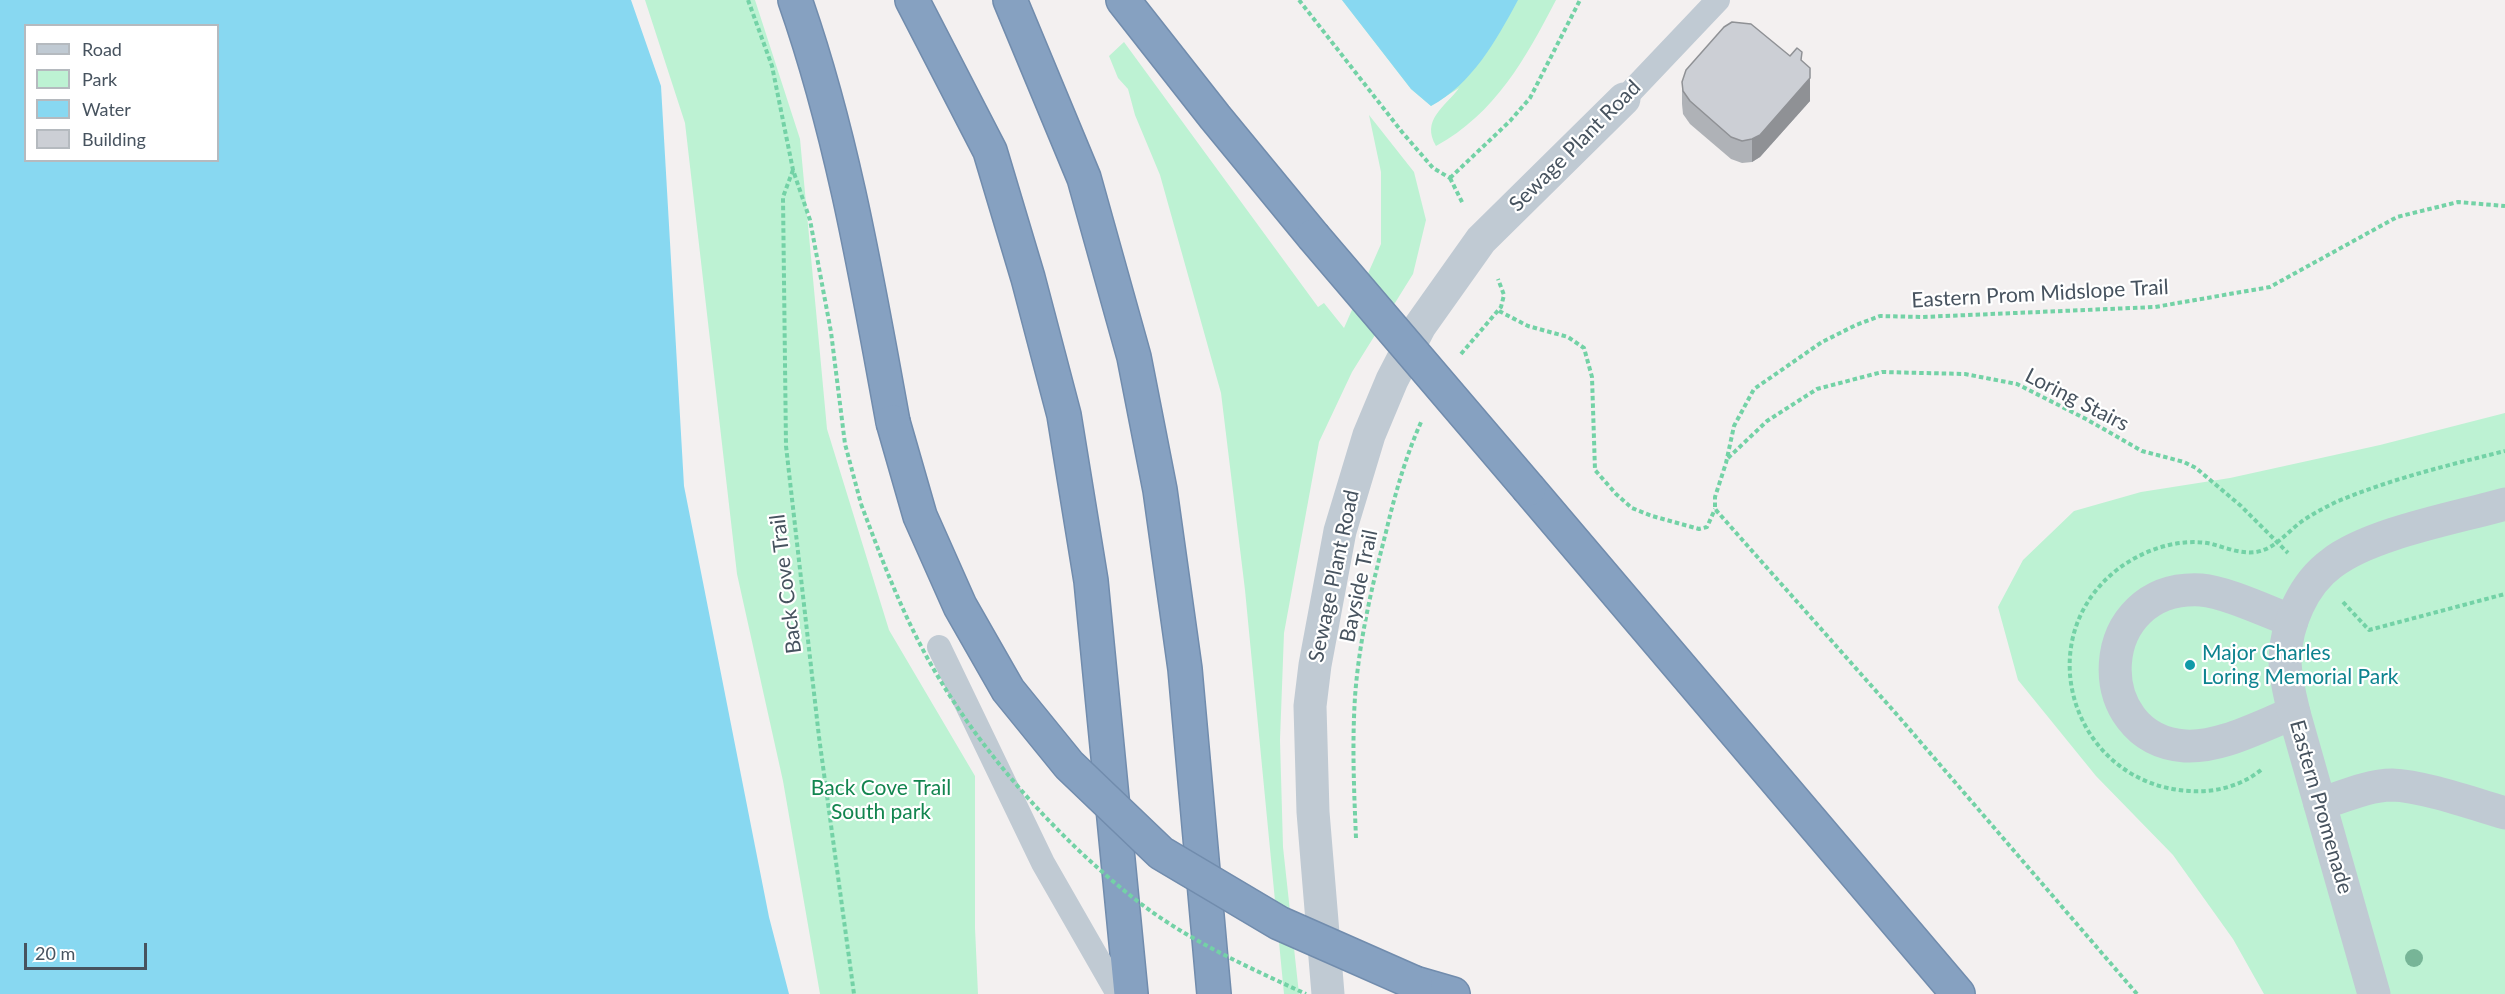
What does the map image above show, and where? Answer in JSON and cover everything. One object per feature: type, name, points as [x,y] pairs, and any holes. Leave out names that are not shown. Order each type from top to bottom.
[{"type":"highway","points":[[795,0],[809,40],[835,134],[858,230],[893,422],[920,516],[960,606],[1008,690],[1069,765],[1161,853],[1279,923],[1426,989],[1453,994]]},
{"type":"highway","points":[[912,0],[990,151],[1028,278],[1064,415],[1091,581],[1131,994]]},
{"type":"highway","points":[[1010,0],[1084,178],[1134,357],[1160,490],[1185,669],[1214,994]]},
{"type":"highway","points":[[1123,0],[1313,236],[1959,994]]},
{"type":"street","name":"Sewage Plant Road","points":[[1328,994],[1313,812],[1310,706],[1315,665],[1340,531],[1370,435],[1392,380],[1420,326],[1480,240],[1624,99]]},
{"type":"street","name":"Eastern Promenade","points":[[2374,994],[2286,678],[2285,658],[2292,621],[2308,587],[2326,567],[2340,557],[2392,536],[2505,504]]},
{"type":"street","points":[[2292,621],[2209,591],[2187,590],[2172,593],[2157,598],[2133,617],[2118,644],[2114,671],[2117,689],[2131,717],[2154,736],[2168,743],[2190,746],[2212,743],[2294,713]]},
{"type":"street","points":[[2320,804],[2392,785],[2410,787],[2505,813]]},
{"type":"lane","name":"Sewage Plant Road","points":[[1624,99],[1718,0]]},
{"type":"lane","points":[[939,647],[1043,863],[1118,994]]},
{"type":"path","points":[[748,0],[772,66],[793,170],[810,220],[831,332],[845,444],[861,504]]},
{"type":"path","points":[[1299,0],[1426,161],[1450,178],[1510,121],[1530,98],[1580,0]]},
{"type":"path","name":"Back Cove Trail","points":[[793,170],[783,197],[786,446],[819,737],[854,994]]},
{"type":"path","name":"Eastern Prom Midslope Trail","points":[[1715,509],[1715,497],[1734,426],[1754,389],[1822,342],[1880,316],[1922,317],[2155,307],[2270,287],[2397,217],[2458,202],[2505,206]]},
{"type":"path","points":[[1459,357],[1499,311],[1503,302],[1502,287]]},
{"type":"path","points":[[1499,311],[1528,326],[1568,337],[1584,348],[1592,377],[1595,470],[1616,494],[1632,508],[1699,529],[1707,527],[1715,509],[1899,717],[2137,994]]},
{"type":"path","name":"Loring Stairs","points":[[1727,459],[1767,421],[1817,389],[1882,372],[1965,374],[2017,384],[2086,418],[2142,451],[2184,462],[2206,475],[2289,554]]},
{"type":"path","name":"Bayside Trail","points":[[1356,839],[1353,764],[1359,660],[1373,583],[1392,506],[1426,411]]},
{"type":"path","points":[[2342,602],[2369,630],[2505,594]]},
{"type":"green space","name":"Back Cove Trail South park","points":[[645,0],[755,0],[800,139],[827,429],[889,630],[975,776],[975,928],[978,994],[820,994],[783,781],[737,574],[685,123]]},
{"type":"green space","points":[[1342,0],[1556,0],[1533,43],[1507,83],[1475,118],[1436,146],[1431,129],[1433,121],[1459,88],[1431,106],[1411,89]]},
{"type":"green space","points":[[1124,42],[1318,307],[1324,303],[1344,328],[1381,244],[1381,172],[1369,115],[1414,172],[1426,220],[1413,274],[1352,372],[1319,442],[1284,633],[1280,740],[1283,847],[1299,994],[1284,994],[1245,590],[1221,393],[1160,175],[1135,115],[1128,89],[1118,78],[1109,56]]},
{"type":"green space","points":[[2505,413],[2505,994],[2264,994],[2233,939],[2173,855],[2096,776],[2018,680],[1998,607],[2023,560],[2074,511],[2141,492],[2230,478],[2380,445]]},
{"type":"water","points":[[0,0],[631,0],[661,86],[684,486],[769,917],[789,994],[0,994]]},
{"type":"water","points":[[1342,0],[1518,0],[1492,46],[1471,74],[1446,97],[1431,106],[1411,89]]},
{"type":"building","points":[[1732,22],[1751,24],[1790,56],[1797,48],[1802,52],[1801,60],[1810,68],[1810,78],[1760,135],[1742,141],[1731,137],[1690,101],[1683,91],[1682,82],[1686,70],[1724,27]]},
{"type":"place","name":"Major Charles Loring Memorial Park","points":[[2190,665]]}]
